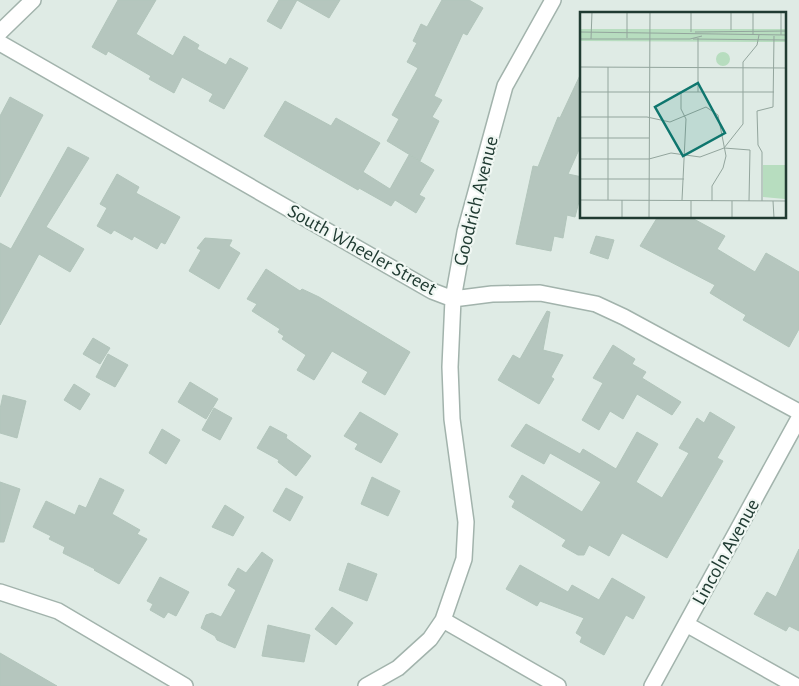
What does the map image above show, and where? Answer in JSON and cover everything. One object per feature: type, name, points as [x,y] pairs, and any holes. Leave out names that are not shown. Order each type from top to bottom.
[{"type":"street","points":[[0,32],[33,0]]},
{"type":"street","name":"Goodrich Avenue","points":[[366,686],[398,668],[420,650],[442,620],[464,559],[466,522],[452,419],[450,367],[453,299],[465,232],[505,86],[553,0]]},
{"type":"street","name":"South Wheeler Street","points":[[0,44],[432,291],[453,299],[492,294],[540,293],[596,304],[624,317],[799,412]]},
{"type":"street","name":"Lincoln Avenue","points":[[652,686],[799,418]]},
{"type":"street","points":[[0,592],[58,611],[185,686]]},
{"type":"street","points":[[442,620],[558,686]]},
{"type":"street","points":[[686,624],[796,686]]},
{"type":"building","points":[[118,0],[156,0],[136,34],[173,56],[184,36],[199,45],[197,49],[226,65],[230,58],[248,68],[224,109],[209,101],[213,94],[182,77],[174,93],[149,79],[151,76],[108,51],[106,55],[92,47]]},
{"type":"building","points":[[279,0],[297,0],[281,29],[267,21]]},
{"type":"building","points":[[297,0],[340,0],[329,18]]},
{"type":"building","points":[[442,0],[469,0],[483,8],[467,35],[463,33],[434,96],[442,100],[432,117],[439,121],[420,161],[387,141],[399,119],[392,115],[418,68],[407,62],[417,43],[413,41],[421,24],[427,27]]},
{"type":"building","points":[[580,75],[580,147],[568,174],[580,177],[580,198],[575,217],[567,215],[563,238],[554,236],[551,251],[516,244],[533,166],[538,167],[558,117],[560,118]]},
{"type":"building","points":[[10,97],[43,115],[0,197],[0,116]]},
{"type":"building","points":[[285,101],[331,126],[336,118],[380,143],[363,172],[390,189],[409,155],[434,170],[419,195],[425,198],[416,213],[395,200],[391,206],[359,188],[358,190],[264,136]]},
{"type":"building","points":[[68,147],[89,158],[46,227],[84,249],[70,272],[39,254],[0,325],[0,243],[11,249]]},
{"type":"building","points":[[117,174],[139,187],[136,193],[180,217],[165,244],[161,242],[157,249],[134,236],[132,240],[114,230],[111,234],[97,226],[107,208],[100,204]]},
{"type":"building","points":[[656,219],[694,219],[725,236],[717,249],[755,272],[766,253],[799,272],[799,329],[789,347],[743,320],[746,315],[710,293],[715,285],[640,246]]},
{"type":"building","points":[[596,236],[614,240],[608,259],[590,253]]},
{"type":"building","points":[[205,238],[232,240],[229,246],[240,253],[219,289],[189,271],[201,250],[197,248]]},
{"type":"building","points":[[266,269],[300,291],[302,289],[319,297],[410,352],[385,395],[362,382],[368,372],[332,351],[314,380],[297,370],[306,355],[282,339],[284,336],[278,332],[280,329],[252,311],[257,304],[247,299]]},
{"type":"building","points":[[547,311],[550,312],[543,350],[563,355],[551,377],[554,379],[539,404],[498,380],[513,355],[520,359]]},
{"type":"building","points":[[93,338],[110,348],[100,364],[83,354]]},
{"type":"building","points":[[613,345],[635,359],[632,364],[646,372],[642,378],[681,402],[672,415],[637,394],[623,419],[610,411],[599,430],[582,420],[603,383],[593,378]]},
{"type":"building","points":[[108,354],[128,365],[115,387],[96,377]]},
{"type":"building","points":[[190,382],[218,399],[206,419],[178,402]]},
{"type":"building","points":[[74,384],[90,394],[80,410],[64,400]]},
{"type":"building","points":[[3,395],[26,401],[17,438],[0,433],[0,409]]},
{"type":"building","points":[[214,408],[232,418],[220,440],[202,430]]},
{"type":"building","points":[[360,412],[398,434],[381,463],[355,449],[358,444],[344,436]]},
{"type":"building","points":[[710,412],[735,427],[717,458],[723,461],[667,558],[622,533],[609,556],[589,545],[584,555],[578,555],[562,546],[566,540],[512,507],[515,501],[509,497],[522,475],[582,512],[601,482],[550,453],[544,464],[511,446],[526,424],[580,454],[583,449],[616,469],[637,432],[658,444],[636,482],[662,498],[689,453],[679,448],[697,418],[704,423]]},
{"type":"building","points":[[270,426],[287,435],[286,438],[311,456],[296,476],[278,462],[279,460],[257,448]]},
{"type":"building","points":[[162,429],[180,440],[166,464],[149,453]]},
{"type":"building","points":[[372,477],[400,491],[388,516],[361,504]]},
{"type":"building","points":[[100,478],[124,490],[112,514],[140,530],[137,534],[147,539],[119,584],[63,553],[65,547],[49,539],[51,536],[33,527],[46,501],[75,515],[79,505],[86,508]]},
{"type":"building","points":[[0,482],[20,489],[4,542],[0,542]]},
{"type":"building","points":[[286,488],[303,497],[290,521],[273,511]]},
{"type":"building","points":[[225,505],[244,517],[233,536],[212,527]]},
{"type":"building","points":[[799,549],[799,631],[789,626],[786,631],[754,614],[767,592],[776,597]]},
{"type":"building","points":[[262,552],[273,560],[235,648],[217,640],[215,636],[201,628],[206,615],[212,613],[221,617],[236,590],[228,585],[238,568],[246,573]]},
{"type":"building","points":[[348,563],[377,574],[367,601],[339,590]]},
{"type":"building","points":[[520,565],[568,592],[572,585],[599,600],[612,578],[645,597],[633,619],[626,615],[604,655],[580,642],[582,637],[576,633],[584,618],[540,601],[537,606],[506,589]]},
{"type":"building","points":[[160,577],[189,592],[176,616],[168,612],[164,618],[150,610],[153,604],[147,601]]},
{"type":"building","points":[[332,607],[353,623],[336,645],[315,629]]},
{"type":"building","points":[[268,625],[310,635],[304,662],[262,656]]},
{"type":"building","points":[[0,653],[57,686],[0,686]]}]
